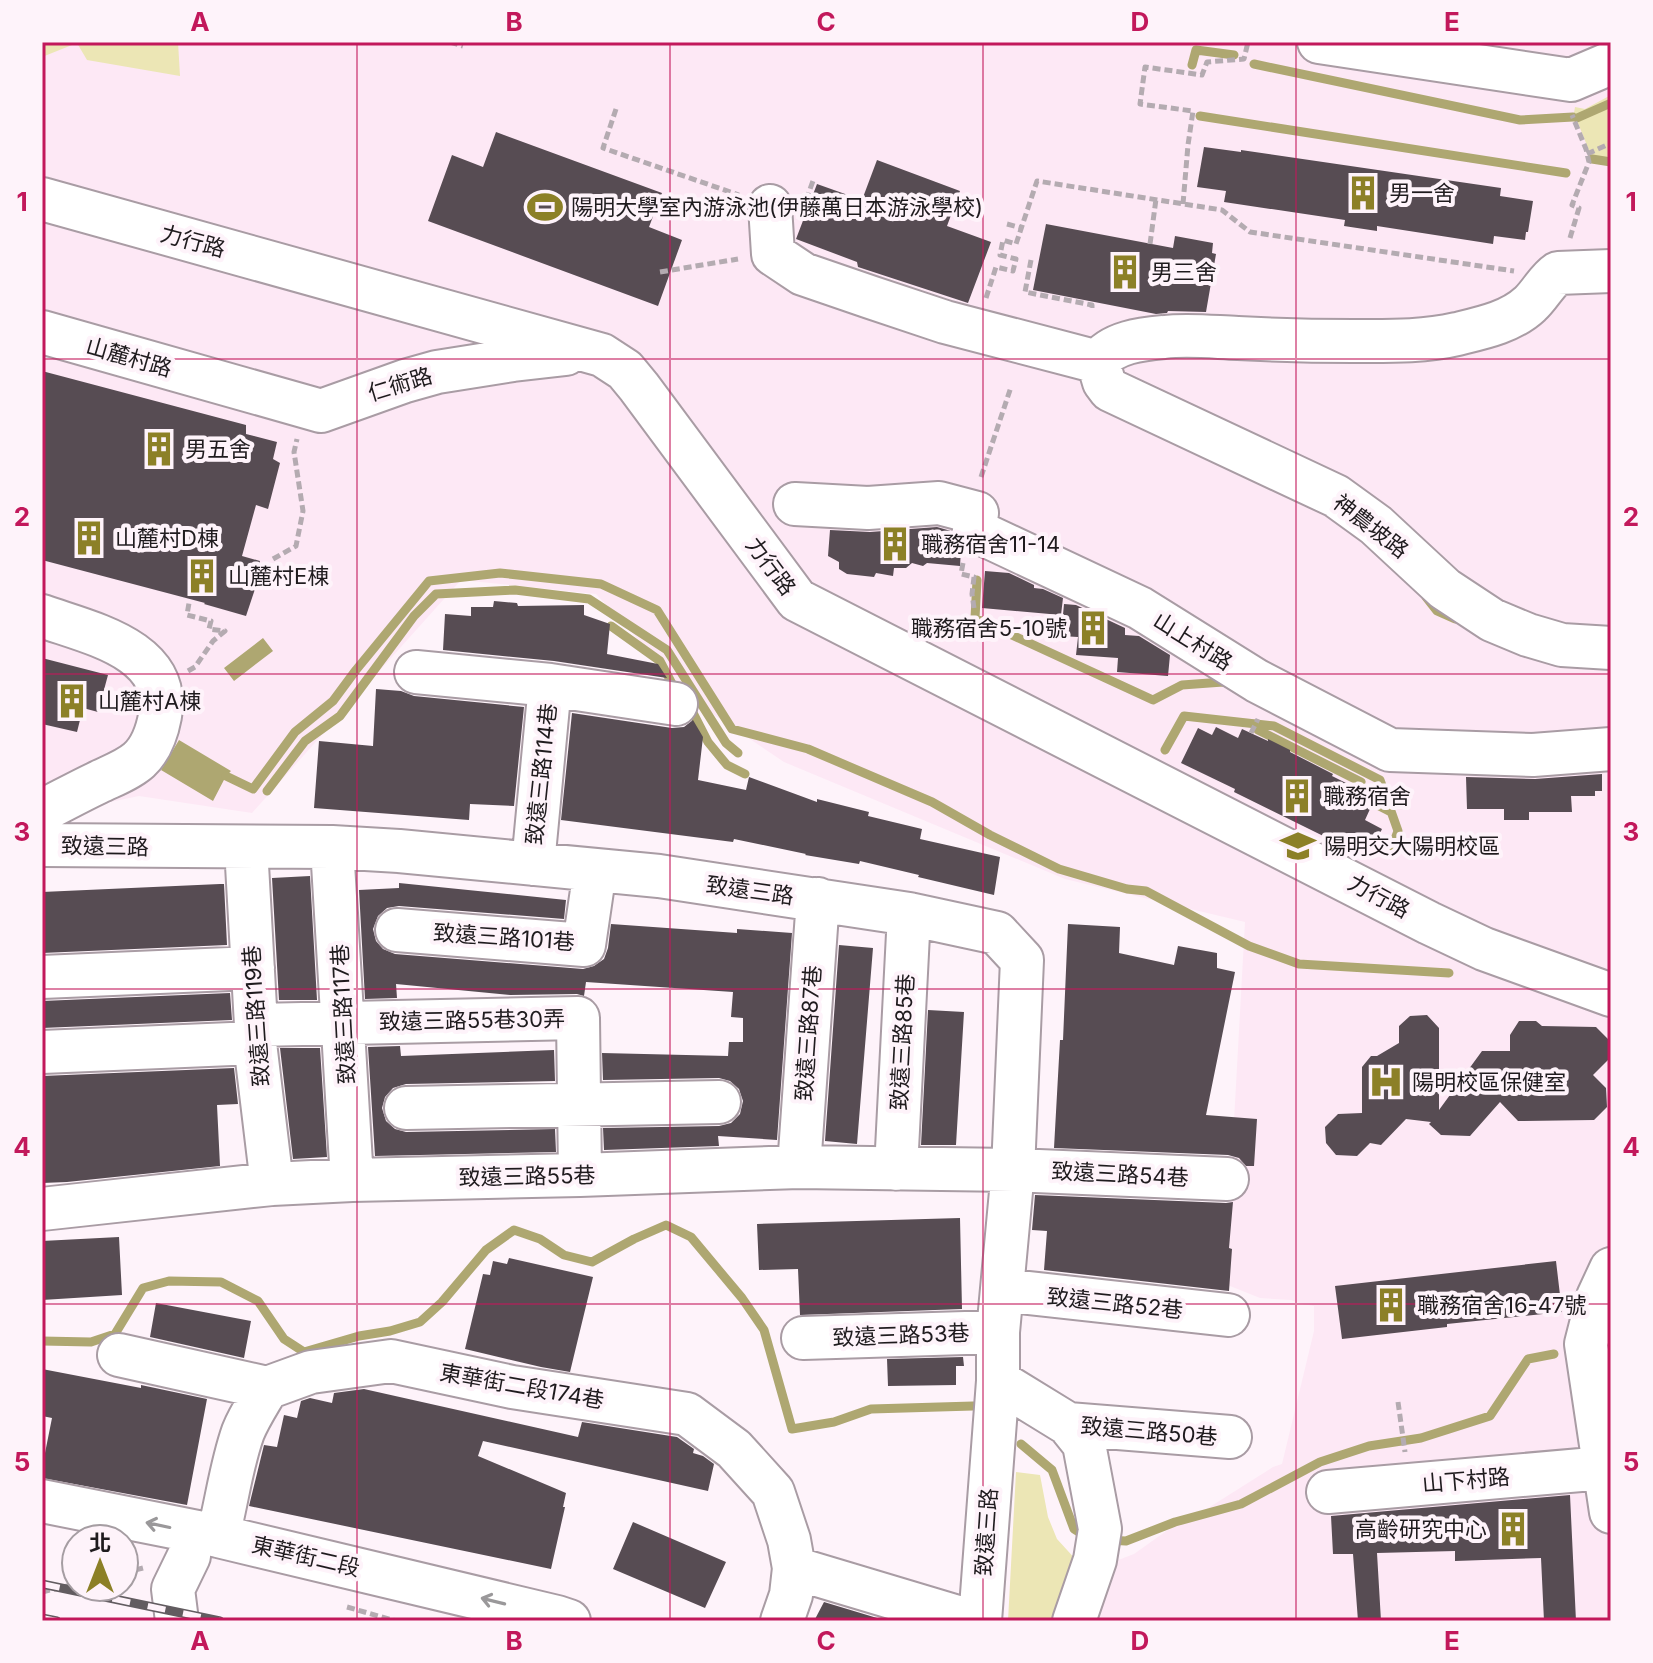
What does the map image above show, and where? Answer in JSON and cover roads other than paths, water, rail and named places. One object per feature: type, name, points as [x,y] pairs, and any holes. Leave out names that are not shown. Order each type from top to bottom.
[{"type":"street","points":[[1319,42],[1571,80],[1611,63]]},
{"type":"street","name":"力行路","points":[[42,199],[602,355],[625,370],[639,387],[797,600],[1429,923],[1484,949],[1611,995]]},
{"type":"street","points":[[786,207],[773,254],[803,274],[945,322],[1098,362],[1109,351],[1127,343],[1176,336],[1293,341],[1430,339],[1505,320],[1528,306],[1552,280],[1611,271]]},
{"type":"street","name":"山麓村路","points":[[42,332],[216,382]]},
{"type":"street","name":"仁術路","points":[[216,382],[321,411],[437,372],[589,351]]},
{"type":"street","name":"神農坡路","points":[[1098,362],[1110,390],[1343,501],[1394,541],[1445,589],[1492,620],[1562,645],[1611,648]]},
{"type":"street","name":"山上村路","points":[[795,504],[868,508],[939,503],[977,513],[974,530],[1140,608],[1257,681],[1390,750],[1533,755],[1611,749]]},
{"type":"street","points":[[42,616],[109,640],[130,651],[148,667],[158,684],[161,703],[159,721],[148,750],[142,757],[128,768],[42,811]]},
{"type":"street","name":"致遠三路114巷","points":[[416,672],[550,685],[676,704]]},
{"type":"street","name":"致遠三路114巷","points":[[533,864],[550,685]]},
{"type":"street","name":"致遠三路","points":[[42,845],[332,847],[399,851],[659,876],[909,914],[997,933],[1022,960],[1013,1170],[998,1332],[998,1381],[980,1621]]},
{"type":"street","name":"致遠三路119巷","points":[[246,847],[256,1034],[272,1184]]},
{"type":"street","name":"致遠三路117巷","points":[[332,847],[352,1180]]},
{"type":"street","name":"致遠三路101巷","points":[[397,930],[584,945],[595,870]]},
{"type":"street","name":"致遠三路87巷","points":[[799,1167],[818,899]]},
{"type":"street","name":"致遠三路85巷","points":[[896,1169],[909,914]]},
{"type":"street","points":[[42,977],[253,968]]},
{"type":"street","name":"致遠三路55巷30弄","points":[[42,1052],[256,1034],[344,1022],[578,1018],[580,1175]]},
{"type":"street","points":[[406,1108],[719,1102]]},
{"type":"street","name":"致遠三路55巷","points":[[42,1209],[272,1184],[352,1180],[799,1167],[1013,1170]]},
{"type":"street","name":"致遠三路54巷","points":[[1013,1170],[1227,1179]]},
{"type":"street","points":[[1611,1269],[1598,1297],[1604,1468],[1611,1512]]},
{"type":"street","name":"致遠三路52巷","points":[[1002,1290],[1228,1315]]},
{"type":"street","name":"致遠三路53巷","points":[[803,1338],[998,1332]]},
{"type":"street","points":[[119,1355],[267,1388],[244,1430],[228,1486],[227,1504],[204,1546],[173,1589],[177,1621]]},
{"type":"street","name":"東華街二段174巷","points":[[267,1388],[311,1372],[391,1361],[512,1387],[687,1414],[734,1449],[773,1492],[789,1540],[794,1568],[791,1595],[782,1621]]},
{"type":"street","points":[[998,1381],[1068,1424],[1084,1444],[1098,1544],[1074,1621]]},
{"type":"street","name":"致遠三路50巷","points":[[1068,1424],[1230,1437]]},
{"type":"street","name":"山下村路","points":[[1328,1492],[1604,1468]]},
{"type":"street","name":"東華街二段","points":[[42,1501],[204,1546],[511,1605],[569,1621]]},
{"type":"street","points":[[794,1568],[971,1621]]},
{"type":"waterway","points":[[1192,65],[1196,50],[1234,55]]},
{"type":"waterway","points":[[1254,64],[1520,120],[1573,117]]},
{"type":"waterway","points":[[1577,118],[1611,103]]},
{"type":"waterway","points":[[1200,116],[1566,173]]},
{"type":"waterway","points":[[1592,159],[1611,162]]},
{"type":"waterway","points":[[226,776],[253,789],[295,732],[333,701],[429,581],[500,573],[601,584],[657,610],[732,729],[808,749],[932,802],[1059,869],[1127,889],[1146,891],[1249,946],[1299,964],[1449,973]]},
{"type":"waterway","points":[[977,580],[975,618],[1153,700],[1182,685],[1223,682],[1232,685]]},
{"type":"waterway","points":[[267,791],[305,741],[340,716],[414,616],[436,594],[515,590],[589,599],[667,650],[726,743],[738,753]]},
{"type":"waterway","points":[[1426,597],[1437,611],[1455,619]]},
{"type":"waterway","points":[[611,626],[660,661],[676,691]]},
{"type":"waterway","points":[[689,705],[708,742],[727,765],[745,774]]},
{"type":"waterway","points":[[1165,750],[1184,716],[1274,726],[1380,780],[1398,831],[1390,852]]},
{"type":"waterway","points":[[1258,730],[1361,782],[1356,794],[1391,812]]},
{"type":"waterway","points":[[42,1341],[91,1342],[115,1334],[143,1288],[169,1281],[221,1282],[258,1301],[284,1339],[304,1352],[420,1322],[442,1302],[486,1250],[514,1230],[540,1239],[564,1255],[592,1262],[666,1225],[691,1237],[742,1298],[764,1330],[792,1429],[834,1422],[871,1409],[973,1406]]},
{"type":"waterway","points":[[1107,1540],[1126,1541],[1175,1522],[1241,1504],[1320,1462],[1369,1446],[1421,1438],[1490,1416],[1528,1359],[1554,1354]]},
{"type":"waterway","points":[[1021,1444],[1052,1470],[1074,1529],[1088,1538]]},
{"type":"railway","points":[[42,1584],[220,1621]]},
{"type":"railway","points":[[42,1618],[57,1621]]},
{"type":"place","name":"男一舍","points":[[1363,193]]},
{"type":"place","name":"陽明大學室內游泳池(伊藤萬日本游泳學校)","points":[[545,207]]},
{"type":"place","name":"男三舍","points":[[1125,272]]},
{"type":"place","name":"男五舍","points":[[159,449]]},
{"type":"place","name":"山麓村D棟","points":[[89,538]]},
{"type":"place","name":"職務宿舍11-14","points":[[895,544]]},
{"type":"place","name":"山麓村E棟","points":[[202,576]]},
{"type":"place","name":"職務宿舍5-10號","points":[[1093,628]]},
{"type":"place","name":"山麓村A棟","points":[[72,701]]},
{"type":"place","name":"職務宿舍","points":[[1297,796]]},
{"type":"place","name":"陽明交大陽明校區","points":[[1298,846]]},
{"type":"place","name":"陽明校區保健室","points":[[1386,1082]]},
{"type":"place","name":"職務宿舍16-47號","points":[[1391,1305]]},
{"type":"place","name":"高齡研究中心","points":[[1513,1529]]}]
